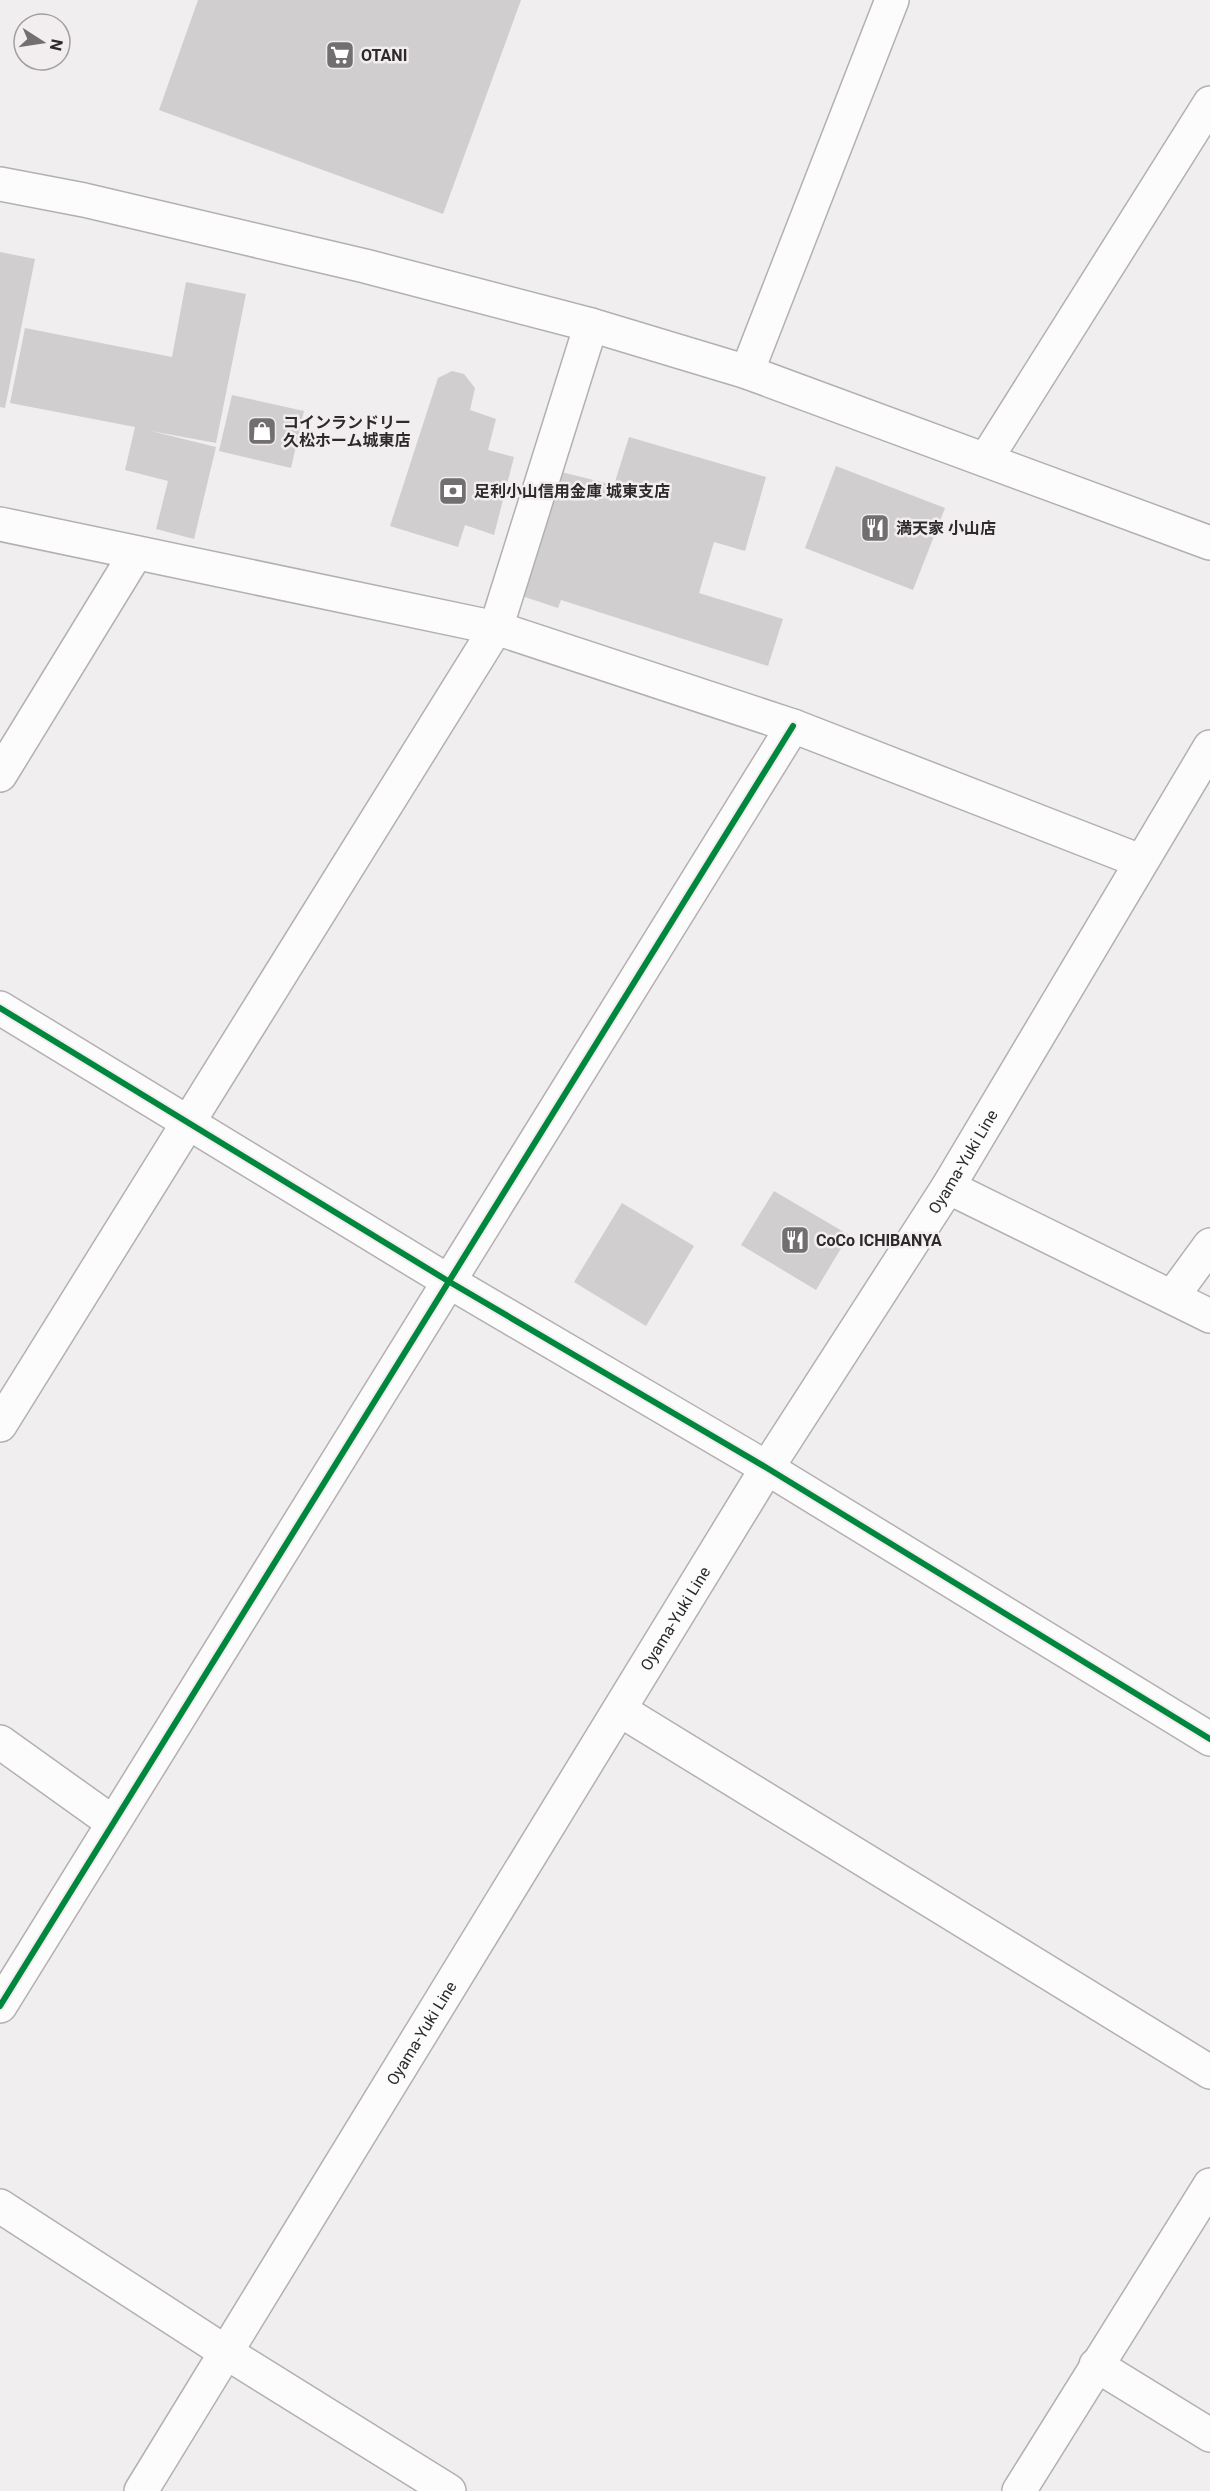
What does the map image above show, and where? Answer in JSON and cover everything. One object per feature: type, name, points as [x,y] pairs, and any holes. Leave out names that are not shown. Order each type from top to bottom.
[{"type":"street","points":[[747,372],[892,0]]},
{"type":"street","points":[[986,459],[1210,103]]},
{"type":"street","points":[[0,184],[84,200],[354,263],[591,325],[747,372],[1210,543]]},
{"type":"street","points":[[0,1425],[186,1122],[496,628],[591,325]]},
{"type":"street","points":[[0,524],[496,628],[792,726],[1140,861]]},
{"type":"street","points":[[0,775],[136,553]]},
{"type":"street","points":[[0,2006],[792,726]]},
{"type":"street","name":"Oyama-Yuki Line","points":[[141,2491],[767,1468],[948,1187],[1140,861],[1210,747]]},
{"type":"street","points":[[0,1008],[448,1281],[767,1468],[1210,1739]]},
{"type":"street","points":[[948,1187],[1210,1316]]},
{"type":"street","points":[[1172,1297],[1210,1245]]},
{"type":"street","points":[[620,1710],[1210,2072]]},
{"type":"street","points":[[0,1742],[112,1822]]},
{"type":"street","points":[[1019,2491],[1210,2185]]},
{"type":"street","points":[[0,2206],[226,2353],[449,2491]]},
{"type":"street","points":[[1096,2366],[1210,2435]]},
{"type":"building","name":"OTANI","points":[[198,0],[521,0],[443,214],[159,110]]},
{"type":"building","points":[[0,252],[35,259],[5,408],[0,407]]},
{"type":"building","points":[[186,282],[246,294],[216,443],[151,431],[216,447],[194,539],[156,529],[168,481],[125,470],[135,427],[10,403],[25,328],[172,357]]},
{"type":"building","name":"足利小山信用金庫 城東支店","points":[[452,371],[464,374],[475,388],[470,410],[496,419],[488,450],[514,457],[494,535],[465,525],[458,547],[390,526],[438,378]]},
{"type":"building","name":"コインランドリー 久松ホーム城東店","points":[[232,395],[304,411],[291,468],[219,451]]},
{"type":"building","points":[[629,437],[766,477],[745,551],[714,542],[699,593],[783,619],[768,666],[561,600],[558,608],[519,595],[561,472],[614,485]]},
{"type":"building","name":"満天家 小山店","points":[[836,466],[945,508],[913,590],[805,548]]},
{"type":"building","name":"CoCo ICHIBANYA","points":[[774,1191],[849,1235],[816,1290],[741,1245]]},
{"type":"building","points":[[622,1203],[694,1246],[646,1326],[574,1282]]},
{"type":"cycle path","points":[[0,2006],[793,726]]},
{"type":"cycle path","points":[[0,1008],[448,1281],[767,1468],[1210,1739]]},
{"type":"place","name":"OTANI","points":[[340,55]]},
{"type":"place","name":"コインランドリー 久松ホーム城東店","points":[[262,431]]},
{"type":"place","name":"足利小山信用金庫 城東支店","points":[[453,491]]},
{"type":"place","name":"満天家 小山店","points":[[875,528]]},
{"type":"place","name":"CoCo ICHIBANYA","points":[[795,1240]]}]
